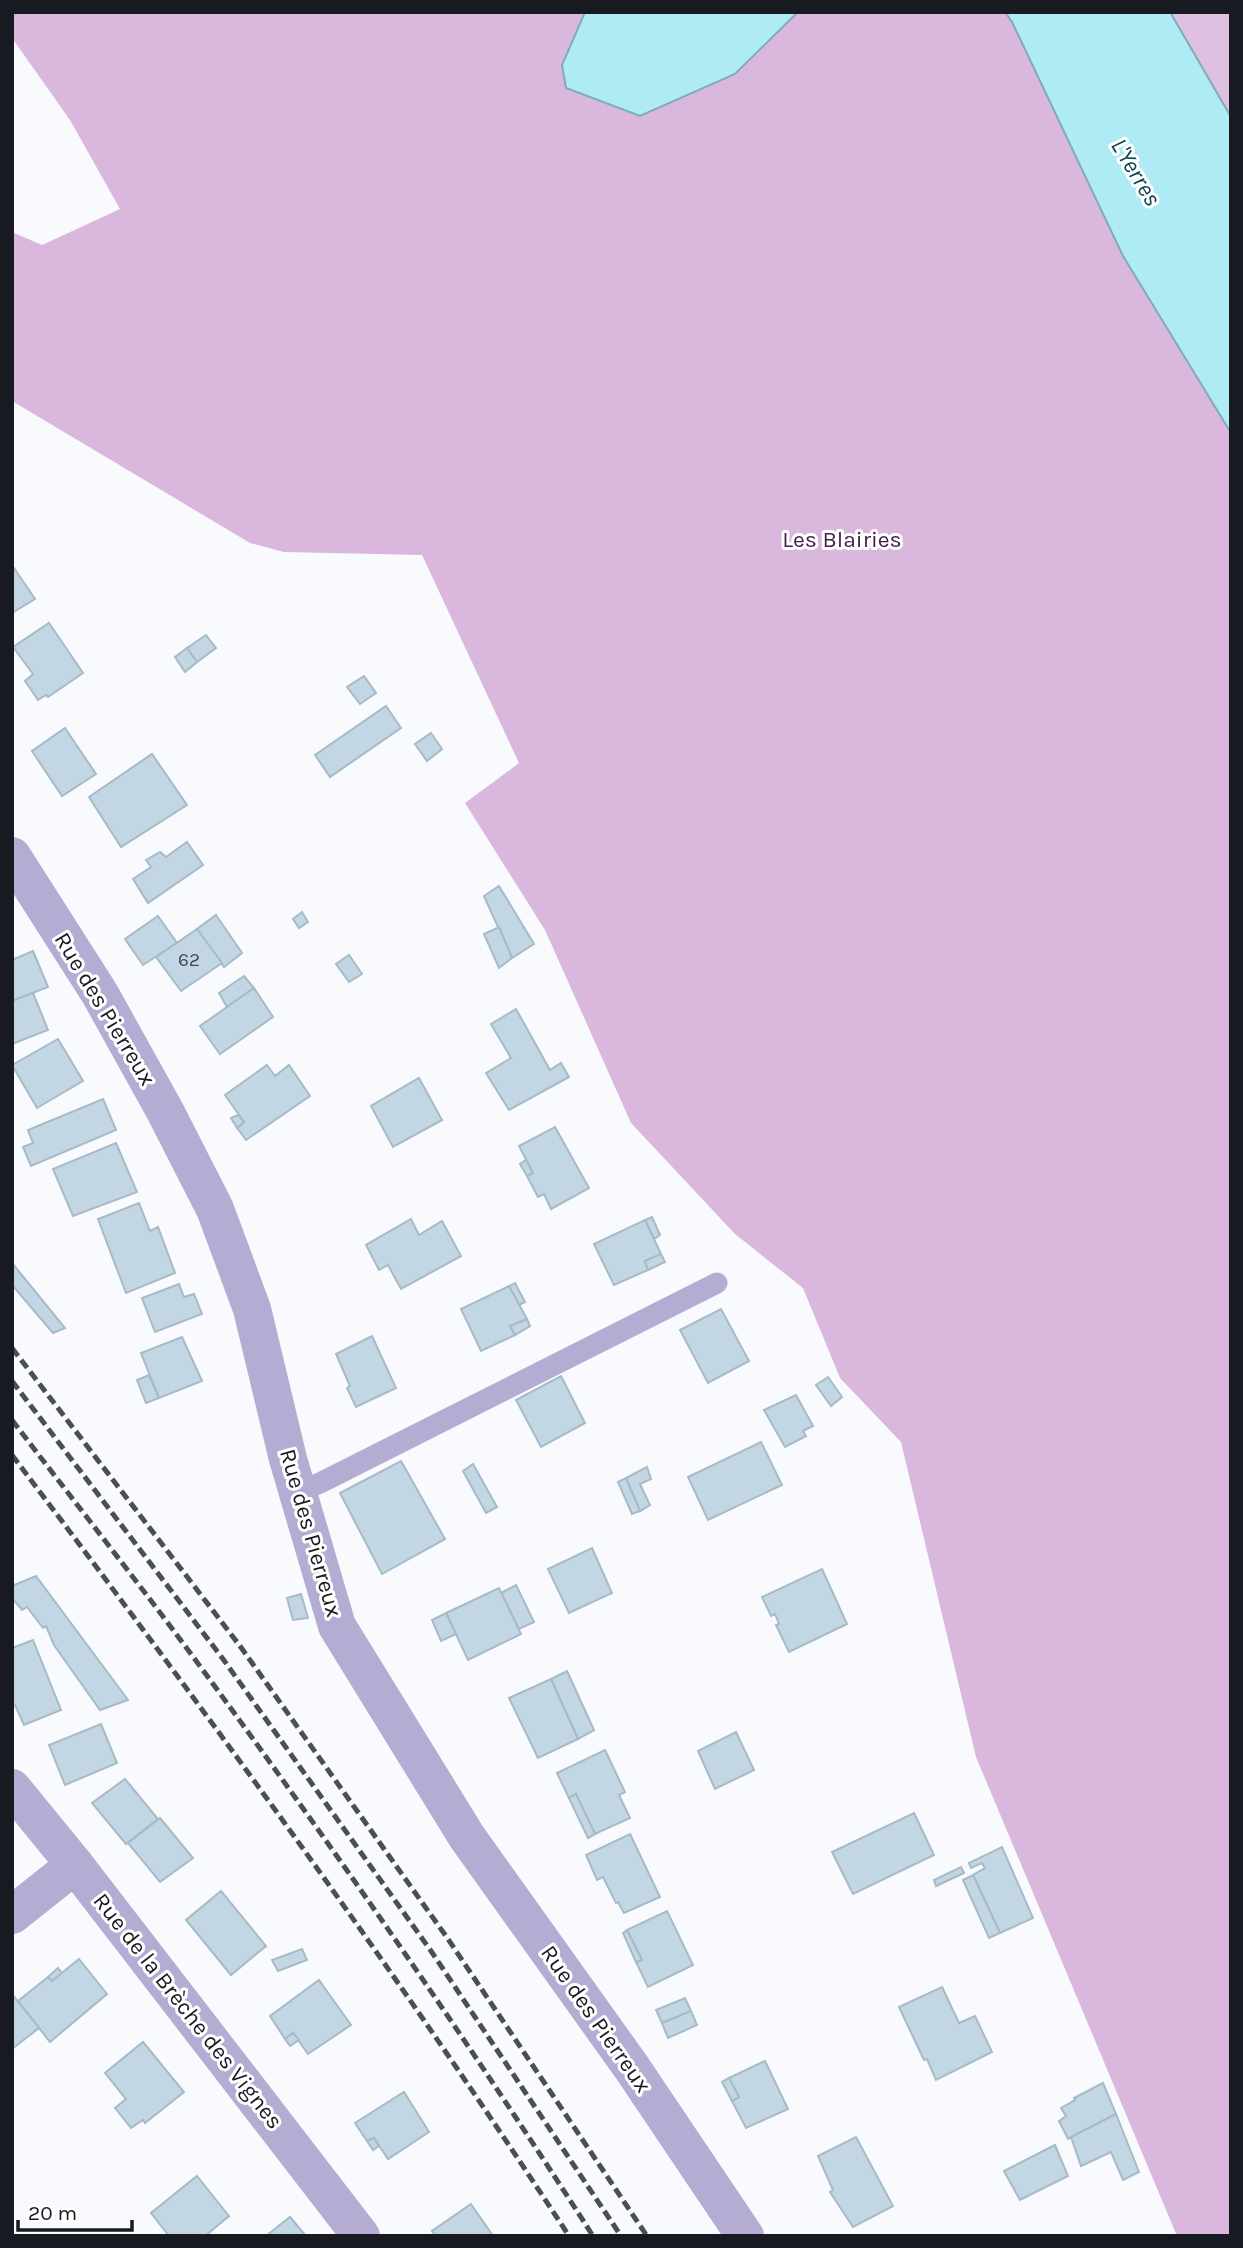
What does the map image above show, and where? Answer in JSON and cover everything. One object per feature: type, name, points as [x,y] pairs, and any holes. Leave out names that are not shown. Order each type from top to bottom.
[{"type":"street","name":"Rue des Pierreux","points":[[12,856],[100,994],[165,1111],[215,1209],[252,1309],[298,1492],[337,1626],[467,1838],[632,2068],[745,2236]]},
{"type":"street","name":"Rue de la Brèche des Vignes","points":[[12,1788],[75,1865],[361,2236]]},
{"type":"street","points":[[12,1915],[75,1865]]},
{"type":"lane","points":[[298,1492],[717,1283]]},
{"type":"shaded area","points":[[1170,12],[1231,12],[1231,117]]},
{"type":"green space","name":"Les Blairies","points":[[12,12],[1005,12],[1012,22],[1123,256],[1231,433],[1231,2236],[1177,2236],[976,1757],[901,1442],[840,1378],[803,1288],[735,1234],[631,1123],[545,930],[465,803],[519,763],[422,555],[284,552],[250,543],[12,401],[12,232],[42,245],[120,209],[70,120],[12,38]]},
{"type":"water","points":[[585,12],[798,12],[735,74],[640,116],[566,88],[562,65]]},
{"type":"water","name":"L'Yerres","points":[[1005,12],[1170,12],[1231,117],[1231,433],[1123,256]]},
{"type":"building","points":[[12,565],[35,599],[12,613]]},
{"type":"building","points":[[49,623],[83,673],[48,697],[46,695],[38,700],[25,681],[33,674],[13,647]]},
{"type":"building","points":[[206,635],[216,648],[197,662],[187,648]]},
{"type":"building","points":[[187,648],[197,662],[185,672],[175,657]]},
{"type":"building","points":[[364,676],[376,693],[360,704],[347,687]]},
{"type":"building","points":[[386,706],[401,728],[330,777],[315,755]]},
{"type":"building","points":[[65,728],[96,774],[62,796],[32,751]]},
{"type":"building","points":[[431,733],[442,749],[427,761],[415,744]]},
{"type":"building","points":[[152,754],[187,805],[121,847],[89,797]]},
{"type":"building","points":[[187,842],[203,865],[148,903],[133,879],[151,867],[146,860],[160,852],[166,857]]},
{"type":"building","points":[[499,886],[534,944],[512,958],[484,896]]},
{"type":"building","points":[[302,912],[308,922],[299,928],[293,919]]},
{"type":"building","points":[[216,915],[242,953],[224,967],[197,929]]},
{"type":"building","points":[[158,916],[177,943],[143,965],[125,939]]},
{"type":"building","points":[[499,927],[512,958],[499,968],[484,934]]},
{"type":"building","points":[[197,929],[222,963],[181,991],[156,957]]},
{"type":"building","points":[[33,951],[48,987],[12,1001],[12,960]]},
{"type":"building","points":[[349,955],[362,974],[349,982],[336,964]]},
{"type":"building","points":[[244,976],[254,988],[227,1007],[219,993]]},
{"type":"building","points":[[254,988],[273,1017],[220,1054],[200,1026]]},
{"type":"building","points":[[33,993],[48,1030],[12,1044],[12,1001]]},
{"type":"building","points":[[516,1009],[550,1070],[561,1063],[569,1077],[509,1110],[486,1073],[511,1058],[491,1024]]},
{"type":"building","points":[[58,1039],[83,1081],[37,1108],[12,1065]]},
{"type":"building","points":[[267,1065],[275,1076],[289,1065],[310,1096],[246,1140],[237,1128],[244,1122],[225,1095]]},
{"type":"building","points":[[419,1078],[442,1120],[393,1147],[371,1106]]},
{"type":"building","points":[[103,1099],[116,1130],[31,1166],[23,1147],[33,1143],[28,1130]]},
{"type":"building","points":[[238,1115],[244,1122],[237,1128],[231,1118]]},
{"type":"building","points":[[555,1127],[589,1188],[551,1209],[544,1194],[538,1197],[527,1176],[533,1173],[519,1146]]},
{"type":"building","points":[[116,1143],[137,1192],[73,1216],[53,1169]]},
{"type":"building","points":[[526,1160],[533,1173],[527,1176],[520,1164]]},
{"type":"building","points":[[139,1203],[150,1231],[158,1227],[175,1273],[126,1293],[98,1219]]},
{"type":"building","points":[[652,1217],[660,1235],[654,1239],[645,1220]]},
{"type":"building","points":[[411,1219],[419,1235],[442,1221],[461,1256],[401,1289],[388,1265],[379,1270],[366,1245]]},
{"type":"building","points":[[645,1220],[661,1254],[645,1261],[648,1270],[614,1285],[594,1244]]},
{"type":"building","points":[[661,1254],[665,1262],[648,1270],[645,1261]]},
{"type":"building","points":[[12,1263],[65,1328],[53,1333],[12,1285]]},
{"type":"building","points":[[515,1283],[525,1302],[519,1305],[509,1286]]},
{"type":"building","points":[[179,1284],[184,1297],[194,1294],[202,1314],[155,1332],[142,1298]]},
{"type":"building","points":[[509,1286],[527,1319],[510,1326],[515,1335],[481,1351],[461,1309]]},
{"type":"building","points":[[721,1309],[749,1361],[708,1383],[680,1330]]},
{"type":"building","points":[[527,1319],[530,1326],[515,1335],[510,1326]]},
{"type":"building","points":[[372,1336],[396,1388],[356,1407],[336,1354]]},
{"type":"building","points":[[182,1337],[202,1381],[159,1398],[141,1353]]},
{"type":"building","points":[[149,1375],[159,1398],[146,1403],[137,1380]]},
{"type":"building","points":[[561,1376],[585,1423],[541,1447],[516,1400]]},
{"type":"building","points":[[828,1377],[842,1397],[831,1406],[816,1385]]},
{"type":"building","points":[[796,1395],[813,1426],[803,1431],[806,1436],[785,1447],[764,1410]]},
{"type":"building","points":[[761,1442],[782,1485],[708,1520],[688,1477]]},
{"type":"building","points":[[401,1461],[445,1539],[382,1574],[340,1493]]},
{"type":"building","points":[[473,1464],[497,1507],[486,1513],[463,1471]]},
{"type":"building","points":[[647,1467],[651,1479],[640,1484],[650,1505],[640,1511],[626,1478]]},
{"type":"building","points":[[626,1478],[640,1511],[632,1514],[618,1482]]},
{"type":"building","points":[[592,1548],[612,1593],[569,1613],[548,1569]]},
{"type":"building","points":[[822,1569],[847,1624],[789,1652],[776,1625],[779,1624],[775,1614],[771,1616],[762,1597]]},
{"type":"building","points":[[36,1576],[128,1700],[100,1710],[54,1645],[46,1626],[43,1628],[27,1607],[22,1610],[12,1598],[12,1586]]},
{"type":"building","points":[[516,1585],[534,1622],[519,1629],[501,1593]]},
{"type":"building","points":[[499,1588],[521,1634],[468,1660],[446,1613]]},
{"type":"building","points":[[301,1594],[308,1618],[293,1620],[287,1598]]},
{"type":"building","points":[[446,1613],[456,1634],[441,1641],[432,1620]]},
{"type":"building","points":[[33,1640],[61,1710],[24,1725],[15,1705],[12,1706],[12,1648]]},
{"type":"building","points":[[567,1671],[594,1730],[578,1739],[551,1679]]},
{"type":"building","points":[[551,1679],[578,1739],[538,1758],[509,1698]]},
{"type":"building","points":[[101,1724],[117,1763],[65,1785],[49,1745]]},
{"type":"building","points":[[736,1732],[754,1770],[715,1789],[698,1751]]},
{"type":"building","points":[[605,1750],[625,1792],[619,1795],[630,1818],[595,1834],[576,1794],[569,1798],[557,1773]]},
{"type":"building","points":[[125,1779],[158,1819],[126,1844],[92,1803]]},
{"type":"building","points":[[576,1794],[595,1834],[588,1838],[569,1798]]},
{"type":"building","points":[[914,1813],[934,1855],[853,1894],[832,1852]]},
{"type":"building","points":[[160,1818],[193,1858],[160,1882],[128,1843]]},
{"type":"building","points":[[630,1834],[660,1897],[624,1913],[603,1877],[597,1880],[586,1855]]},
{"type":"building","points":[[1002,1847],[1033,1918],[1000,1933],[973,1875],[985,1868],[982,1863],[971,1868],[969,1863]]},
{"type":"building","points":[[961,1867],[964,1873],[936,1886],[934,1880]]},
{"type":"building","points":[[973,1875],[1000,1933],[989,1938],[963,1880]]},
{"type":"building","points":[[221,1891],[266,1946],[231,1975],[186,1920]]},
{"type":"building","points":[[667,1911],[693,1965],[648,1987],[636,1962],[642,1960],[627,1930]]},
{"type":"building","points":[[627,1930],[642,1960],[636,1962],[623,1933]]},
{"type":"building","points":[[302,1949],[307,1960],[278,1971],[272,1960]]},
{"type":"building","points":[[79,1959],[107,1994],[50,2042],[18,2001],[48,1977],[52,1981]]},
{"type":"building","points":[[58,1968],[62,1973],[52,1981],[48,1977]]},
{"type":"building","points":[[319,1980],[351,2025],[308,2054],[293,2033],[285,2039],[270,2016]]},
{"type":"building","points":[[942,1987],[959,2023],[975,2016],[992,2052],[936,2080],[899,2007]]},
{"type":"building","points":[[12,1994],[39,2028],[12,2049]]},
{"type":"building","points":[[685,1998],[691,2011],[662,2023],[656,2010]]},
{"type":"building","points":[[691,2011],[697,2025],[668,2038],[662,2023]]},
{"type":"building","points":[[293,2033],[299,2040],[290,2046],[285,2039]]},
{"type":"building","points":[[143,2042],[184,2092],[145,2123],[143,2120],[131,2128],[115,2108],[126,2099],[105,2073]]},
{"type":"building","points":[[765,2061],[788,2109],[746,2128],[732,2101],[739,2097],[729,2078]]},
{"type":"building","points":[[729,2078],[739,2097],[732,2101],[722,2082]]},
{"type":"building","points":[[1103,2083],[1116,2114],[1068,2139],[1059,2121],[1066,2116],[1061,2108]]},
{"type":"building","points":[[404,2092],[429,2132],[388,2159],[374,2138],[367,2141],[355,2123]]},
{"type":"building","points":[[1116,2114],[1139,2172],[1123,2180],[1111,2152],[1081,2166],[1071,2137]]},
{"type":"building","points":[[856,2137],[893,2206],[853,2227],[830,2192],[833,2190],[818,2156]]},
{"type":"building","points":[[374,2138],[379,2146],[373,2150],[367,2141]]},
{"type":"building","points":[[1055,2145],[1068,2176],[1020,2200],[1004,2171]]},
{"type":"building","points":[[197,2176],[229,2216],[205,2236],[169,2236],[151,2213]]},
{"type":"building","points":[[471,2204],[493,2236],[436,2236],[432,2231]]},
{"type":"building","points":[[290,2217],[306,2236],[266,2236]]},
{"type":"railway","points":[[12,1348],[240,1646],[448,1939],[647,2236]]},
{"type":"railway","points":[[12,1381],[223,1659],[431,1951],[621,2236]]},
{"type":"railway","points":[[12,1420],[181,1641],[305,1812],[452,2022],[593,2236]]},
{"type":"railway","points":[[12,1455],[156,1647],[367,1938],[569,2236]]}]
